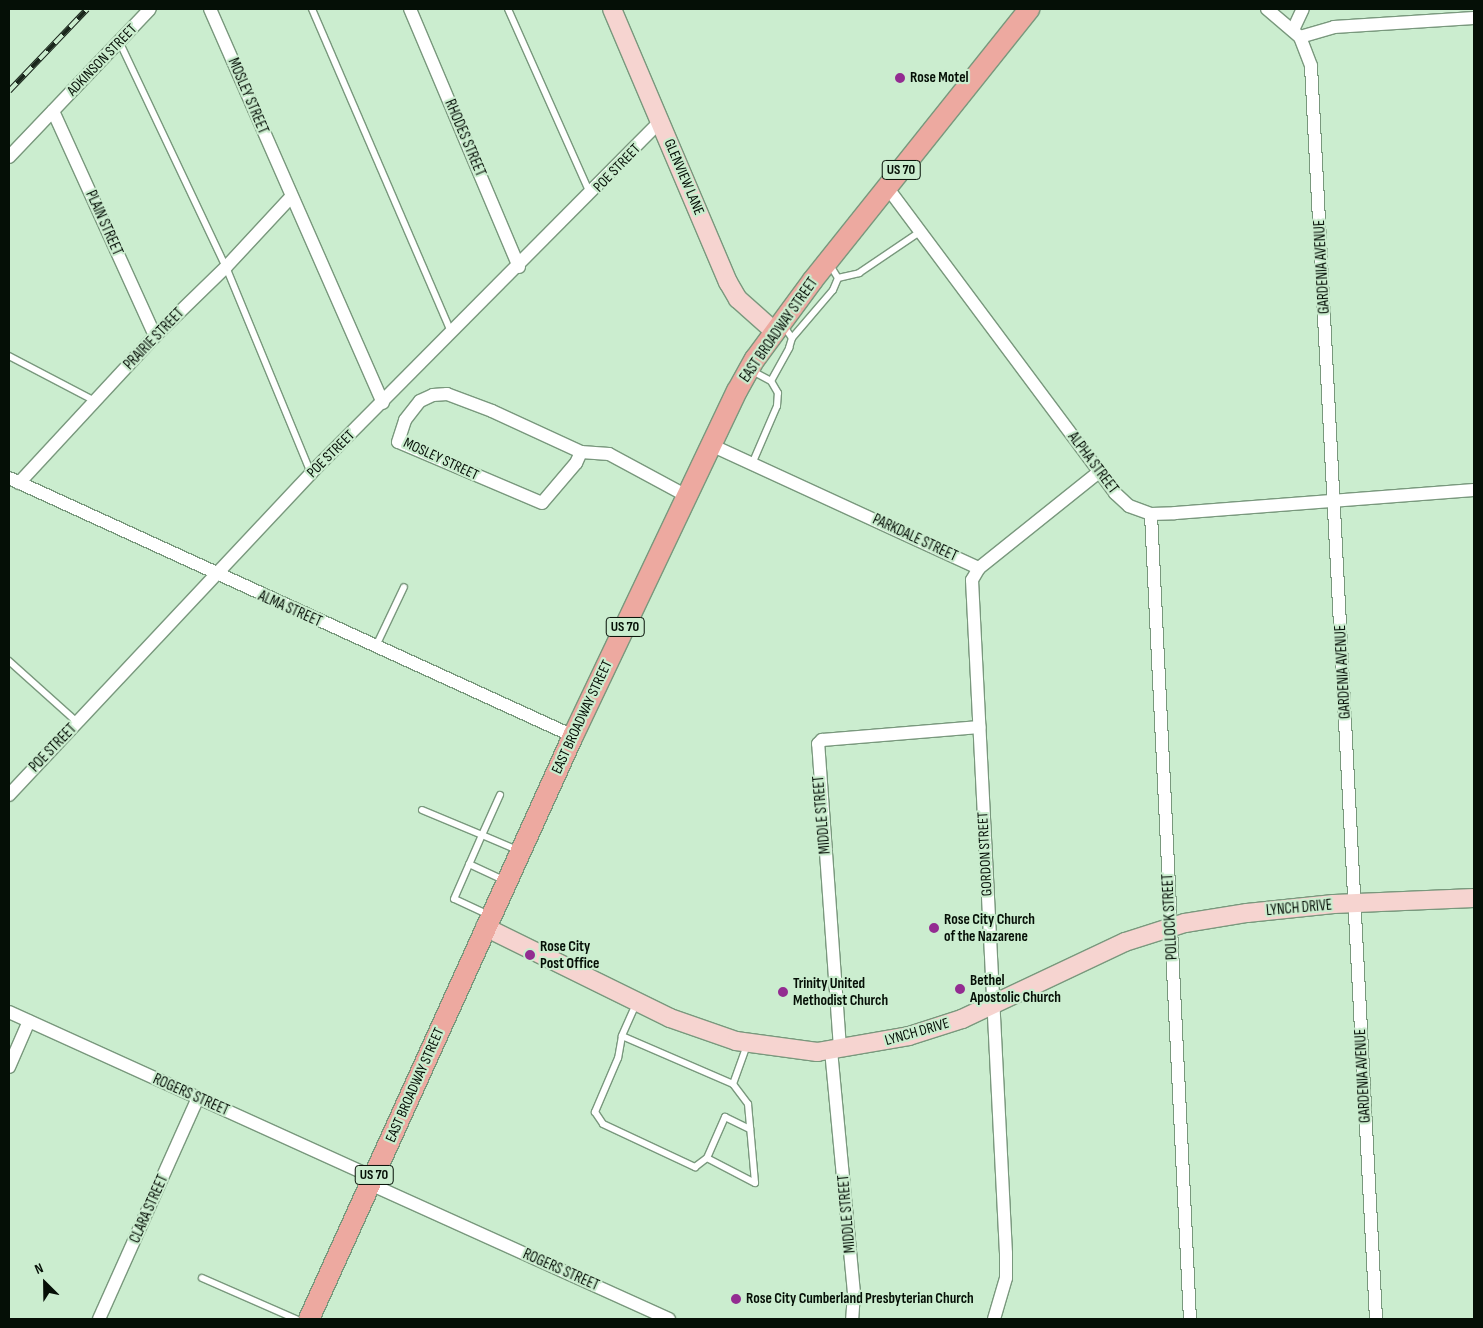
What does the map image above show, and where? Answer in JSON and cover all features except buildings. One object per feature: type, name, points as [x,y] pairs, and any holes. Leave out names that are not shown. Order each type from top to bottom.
[{"type":"main road","name":"GLENVIEW LANE","points":[[612,9],[728,282],[738,299],[782,331]]},
{"type":"main road","name":"EAST BROADWAY STREET","points":[[309,1319],[572,736],[711,445],[750,369],[832,270],[887,187],[1029,9]]},
{"type":"main road","name":"LYNCH DRIVE","points":[[488,922],[636,1003],[670,1018],[747,1044],[778,1049],[836,1049],[909,1036],[993,1005],[1125,942],[1171,927],[1247,913],[1354,903],[1474,898]]},
{"type":"street","name":"ADKINSON STREET","points":[[9,157],[150,9]]},
{"type":"street","name":"MOSLEY STREET","points":[[210,9],[383,403]]},
{"type":"street","name":"RHODES STREET","points":[[410,9],[519,267]]},
{"type":"street","points":[[1266,9],[1296,33],[1334,26],[1474,18]]},
{"type":"street","points":[[1296,33],[1303,9]]},
{"type":"street","name":"GARDENIA AVENUE","points":[[1296,33],[1311,66],[1376,1319]]},
{"type":"street","name":"PLAIN STREET","points":[[53,111],[155,336]]},
{"type":"street","name":"POE STREET","points":[[9,794],[311,474],[591,195],[660,121]]},
{"type":"street","name":"ALPHA STREET","points":[[887,187],[1099,472],[1122,500],[1151,514],[1474,490]]},
{"type":"street","name":"PRAIRIE STREET","points":[[14,480],[94,401],[155,336],[226,267],[291,196]]},
{"type":"street","name":"MOSLEY STREET","points":[[581,452],[564,480],[542,503],[398,442],[406,420],[420,401],[433,395],[447,394],[492,411],[581,452],[609,454],[687,496]]},
{"type":"street","name":"PARKDALE STREET","points":[[711,445],[979,568]]},
{"type":"street","points":[[979,568],[1099,472]]},
{"type":"street","name":"ALMA STREET","points":[[14,480],[572,736]]},
{"type":"street","name":"POLLOCK STREET","points":[[1151,514],[1190,1319]]},
{"type":"street","name":"GORDON STREET","points":[[979,568],[972,580],[1006,1253],[1006,1278],[994,1319]]},
{"type":"street","name":"MIDDLE STREET","points":[[852,1319],[854,1293],[836,1049],[818,744],[822,740],[979,727]]},
{"type":"street","name":"ROGERS STREET","points":[[9,1012],[198,1098],[669,1319]]},
{"type":"street","points":[[9,1067],[29,1021]]},
{"type":"street","name":"CLARA STREET","points":[[99,1319],[198,1098]]},
{"type":"lane","points":[[312,9],[452,334]]},
{"type":"lane","points":[[508,9],[591,195]]},
{"type":"lane","points":[[119,41],[226,267],[311,474]]},
{"type":"lane","points":[[832,270],[858,273],[921,231]]},
{"type":"lane","points":[[771,381],[790,348],[782,331]]},
{"type":"lane","points":[[9,356],[94,401]]},
{"type":"lane","points":[[750,369],[771,381],[778,393],[776,406],[752,464]]},
{"type":"lane","points":[[376,647],[404,587]]},
{"type":"lane","points":[[9,661],[77,722]]},
{"type":"lane","points":[[488,922],[454,899],[500,795]]},
{"type":"lane","points":[[422,810],[520,851]]},
{"type":"lane","points":[[469,864],[506,881]]},
{"type":"lane","points":[[636,1003],[622,1036],[618,1058],[595,1112],[603,1124],[695,1167],[707,1158],[725,1117],[750,1129]]},
{"type":"lane","points":[[622,1036],[733,1084],[748,1104],[755,1183],[707,1158]]},
{"type":"lane","points":[[733,1084],[747,1044]]},
{"type":"lane","points":[[202,1278],[296,1319]]},
{"type":"railway","points":[[9,91],[87,9]]},
{"type":"place","name":"Rose Motel","points":[[900,78]]},
{"type":"place","name":"Rose City Church of the Nazarene","points":[[934,928]]},
{"type":"place","name":"Rose City Post Office","points":[[530,955]]},
{"type":"place","name":"Bethel Apostolic Church","points":[[960,989]]},
{"type":"place","name":"Trinity United Methodist Church","points":[[783,992]]},
{"type":"place","name":"Rose City Cumberland Presbyterian Church","points":[[736,1299]]}]
